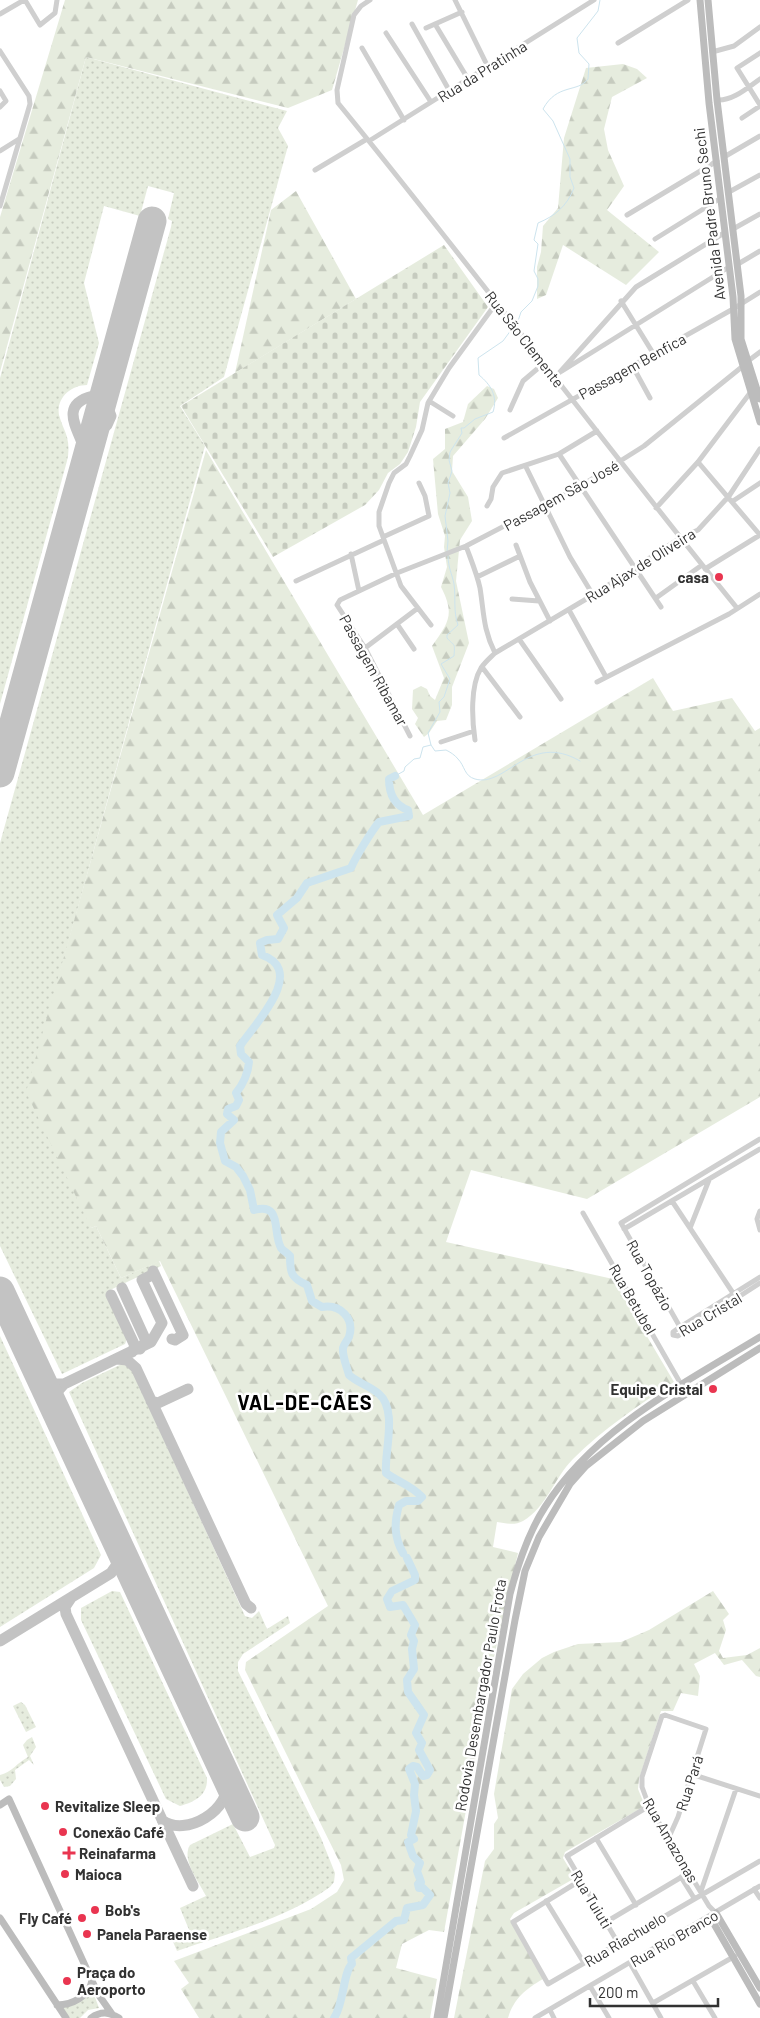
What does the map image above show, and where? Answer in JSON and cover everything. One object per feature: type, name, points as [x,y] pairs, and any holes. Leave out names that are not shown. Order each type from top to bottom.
[{"type":"street","points":[[0,14],[25,0],[40,25],[55,13],[57,0]]},
{"type":"street","name":"Rua São Clemente","points":[[370,0],[361,6],[354,15],[336,97],[656,508],[737,608]]},
{"type":"street","points":[[455,0],[488,67]]},
{"type":"street","name":"Rua da Pratinha","points":[[315,170],[404,120],[594,0]]},
{"type":"street","points":[[618,43],[688,0]]},
{"type":"street","name":"Avenida Padre Bruno Sechi","points":[[700,0],[709,103],[734,309],[735,339],[760,399]]},
{"type":"street","name":"Avenida Padre Bruno Sechi","points":[[708,0],[717,100],[742,303],[740,326],[750,393],[760,422]]},
{"type":"street","points":[[426,28],[462,12]]},
{"type":"street","points":[[412,24],[449,90]]},
{"type":"street","points":[[435,24],[468,79]]},
{"type":"street","points":[[712,52],[734,46],[760,27]]},
{"type":"street","points":[[386,33],[431,102]]},
{"type":"street","points":[[362,48],[404,120]]},
{"type":"street","points":[[0,51],[30,100],[0,203]]},
{"type":"street","points":[[742,118],[760,105],[738,70],[738,66],[760,53]]},
{"type":"street","points":[[717,100],[726,100],[760,79]]},
{"type":"street","points":[[0,91],[5,99],[5,104],[0,107]]},
{"type":"street","points":[[724,157],[760,136]]},
{"type":"street","points":[[0,151],[19,139]]},
{"type":"street","points":[[627,215],[717,161]]},
{"type":"street","points":[[729,192],[760,176]]},
{"type":"street","points":[[655,239],[721,198]]},
{"type":"street","points":[[733,229],[760,214]]},
{"type":"street","points":[[560,372],[636,287],[724,233]]},
{"type":"street","points":[[738,264],[760,251]]},
{"type":"street","points":[[554,377],[728,268]]},
{"type":"street","name":"Passagem Benfica","points":[[504,438],[734,309],[760,292]]},
{"type":"street","points":[[431,625],[401,586],[379,526],[379,512],[394,473],[406,464],[422,430],[429,401],[497,302]]},
{"type":"street","points":[[621,302],[653,354]]},
{"type":"street","name":"Passagem São José","points":[[337,605],[340,600],[396,573],[466,546],[545,506],[622,462],[760,352]]},
{"type":"street","points":[[510,410],[524,381],[543,364]]},
{"type":"street","points":[[632,365],[650,398]]},
{"type":"street","points":[[656,508],[698,462],[750,393]]},
{"type":"street","points":[[429,401],[453,416]]},
{"type":"street","points":[[487,506],[499,476],[510,469],[526,467],[559,454],[597,431]]},
{"type":"street","name":"Rua Ajax de Oliveira","points":[[482,667],[495,653],[569,610],[680,538],[698,530],[731,499],[760,449]]},
{"type":"street","points":[[559,454],[579,487],[661,607]]},
{"type":"street","points":[[656,598],[703,567],[760,535],[698,462]]},
{"type":"street","points":[[526,467],[570,558],[593,595]]},
{"type":"street","points":[[296,581],[426,519],[430,514],[420,483]]},
{"type":"street","points":[[731,499],[760,483]]},
{"type":"street","points":[[516,545],[539,601],[550,621]]},
{"type":"street","points":[[466,546],[477,576],[481,610],[495,653]]},
{"type":"street","points":[[351,554],[359,591]]},
{"type":"street","points":[[477,576],[520,556]]},
{"type":"street","points":[[597,682],[760,594]]},
{"type":"street","points":[[512,599],[539,601]]},
{"type":"street","name":"Passagem Ribamar","points":[[337,605],[364,648],[410,736]]},
{"type":"street","points":[[364,648],[418,608]]},
{"type":"street","points":[[569,610],[606,677]]},
{"type":"street","points":[[397,624],[414,648]]},
{"type":"street","points":[[519,639],[561,699]]},
{"type":"street","points":[[475,740],[476,681],[482,667],[520,717]]},
{"type":"street","points":[[441,742],[474,731]]},
{"type":"street","points":[[624,1228],[709,1180],[760,1148],[758,1140],[676,1190],[680,1196]]},
{"type":"street","points":[[690,1228],[709,1180]]},
{"type":"street","name":"Rua Topázio","points":[[676,1190],[621,1223],[680,1327]]},
{"type":"street","points":[[672,1200],[733,1293]]},
{"type":"street","points":[[760,1211],[757,1219],[760,1230]]},
{"type":"street","name":"Rua Betubel","points":[[584,1212],[682,1386]]},
{"type":"street","name":"Rua Cristal","points":[[760,1277],[680,1327],[673,1332],[675,1337],[760,1283]]},
{"type":"street","points":[[706,1310],[710,1316]]},
{"type":"street","name":"Rodovia Desembargador Paulo Frota","points":[[436,2018],[510,1594],[521,1557],[544,1507],[580,1460],[602,1441],[682,1386],[760,1337]]},
{"type":"street","name":"Rodovia Desembargador Paulo Frota","points":[[444,2018],[515,1620],[526,1571],[534,1548],[560,1500],[586,1466],[635,1427],[760,1348]]},
{"type":"street","name":"Rua Pará","points":[[663,1715],[706,1728],[678,1817],[669,1837]]},
{"type":"street","name":"Rua Amazonas","points":[[663,1715],[642,1777],[642,1787],[649,1806],[702,1892],[713,1915]]},
{"type":"street","points":[[692,1774],[760,1796]]},
{"type":"street","points":[[702,1892],[736,1789]]},
{"type":"street","points":[[0,1805],[9,1799],[103,2003],[115,2016]]},
{"type":"street","points":[[636,1905],[596,1838],[649,1806]]},
{"type":"street","name":"Rua Tuiuti","points":[[596,1838],[567,1856],[618,1943]]},
{"type":"street","name":"Rua Riachuelo","points":[[546,1901],[516,1918],[513,1923],[548,1984],[702,1892],[760,1861]]},
{"type":"street","points":[[606,1922],[690,1872]]},
{"type":"street","points":[[681,1877],[694,1898]]},
{"type":"street","points":[[581,1880],[546,1901],[584,1963]]},
{"type":"street","name":"Rua Rio Branco","points":[[535,2018],[760,1886]]},
{"type":"street","points":[[754,1889],[760,1898]]},
{"type":"street","points":[[713,1915],[740,1954],[760,1988]]},
{"type":"street","points":[[713,1915],[732,1958],[760,2004]]},
{"type":"street","points":[[0,1918],[66,2018]]},
{"type":"street","points":[[653,2003],[740,1954]]},
{"type":"street","points":[[630,1963],[661,2018]]},
{"type":"street","points":[[57,2005],[69,2004],[76,2000],[88,1991],[92,1980]]},
{"type":"street","points":[[693,1981],[715,2018]]},
{"type":"street","points":[[590,1986],[609,2018]]},
{"type":"street","points":[[550,2010],[554,2018]]},
{"type":"street","points":[[90,2018],[99,2013],[115,2016]]},
{"type":"green space","points":[[65,0],[358,0],[332,90],[288,108],[86,57],[0,372],[0,217]]},
{"type":"green space","points":[[86,57],[287,111],[278,128],[288,146],[224,377],[180,406],[205,446],[44,1031],[91,1228],[96,1226],[121,1278],[159,1261],[161,1266],[108,1291],[124,1326],[126,1333],[125,1344],[62,1374],[0,1246],[0,843],[171,227],[172,221],[168,219],[174,193],[148,186],[140,216],[104,206],[84,283],[99,343],[87,385],[70,390],[60,403],[59,415],[68,443],[68,458],[0,704],[0,378]]},
{"type":"green space","points":[[623,64],[637,69],[647,78],[612,97],[604,129],[608,150],[624,186],[607,210],[659,252],[626,285],[563,245],[546,295],[537,299],[537,267],[541,252],[543,226],[558,208],[564,138],[586,68]]},
{"type":"green space","points":[[296,191],[356,299],[235,373],[271,210]]},
{"type":"green space","points":[[444,245],[488,307],[420,402],[416,427],[408,452],[400,464],[388,473],[379,490],[365,505],[273,557],[181,406]]},
{"type":"green space","points":[[487,386],[494,389],[498,398],[485,419],[453,456],[452,471],[468,497],[472,521],[460,540],[456,581],[469,643],[452,687],[452,705],[446,720],[437,721],[424,737],[415,724],[418,718],[412,709],[413,690],[421,686],[427,689],[430,696],[435,700],[444,678],[432,646],[446,624],[449,611],[441,587],[447,567],[444,547],[445,536],[438,514],[433,459],[445,449],[445,429],[463,422],[468,404]]},
{"type":"green space","points":[[206,450],[423,815],[653,678],[673,711],[732,698],[755,731],[760,728],[760,1097],[587,1199],[471,1170],[446,1242],[613,1279],[674,1382],[622,1418],[573,1459],[531,1515],[523,1521],[516,1523],[497,1522],[493,1547],[518,1553],[493,1661],[444,1932],[429,1930],[402,1944],[396,1968],[437,1979],[430,2018],[199,2018],[181,1989],[189,1983],[174,1961],[311,1909],[337,1892],[344,1880],[341,1865],[245,1670],[246,1662],[328,1606],[160,1261],[121,1278],[96,1226],[91,1228],[26,1092]]},
{"type":"green space","points":[[0,1336],[101,1555],[94,1568],[0,1627]]},
{"type":"green space","points":[[124,1363],[131,1368],[245,1616],[252,1618],[259,1611],[267,1629],[288,1616],[290,1623],[243,1654],[238,1662],[238,1671],[321,1838],[335,1873],[334,1882],[330,1887],[276,1917],[177,1951],[171,1937],[175,1935],[183,1943],[192,1937],[180,1908],[206,1896],[189,1864],[188,1851],[190,1845],[233,1824],[250,1857],[274,1848],[275,1845],[69,1392],[82,1383]]},
{"type":"green space","points":[[112,1591],[120,1592],[207,1778],[207,1784],[200,1797],[180,1806],[166,1799],[81,1620],[81,1608]]},
{"type":"green space","points":[[713,1591],[729,1614],[723,1620],[726,1630],[719,1651],[723,1658],[747,1655],[760,1648],[760,1677],[756,1676],[742,1660],[724,1665],[715,1653],[694,1664],[700,1676],[698,1696],[681,1693],[673,1711],[661,1711],[639,1779],[638,1789],[645,1806],[565,1852],[563,1858],[575,1878],[514,1913],[510,1919],[543,1979],[521,1995],[508,2018],[454,2018],[485,1861],[494,1849],[494,1824],[498,1818],[494,1794],[512,1689],[523,1674],[542,1658],[554,1652],[578,1644],[621,1642],[649,1630]]},
{"type":"green space","points":[[21,1702],[25,1705],[36,1727],[26,1732],[13,1706]]},
{"type":"green space","points":[[32,1737],[36,1747],[30,1756],[34,1765],[29,1760],[15,1770],[16,1779],[10,1786],[4,1787],[0,1780],[0,1775],[8,1772],[28,1757],[23,1745]]},
{"type":"green space","points":[[92,1989],[99,2008],[88,2010],[80,2018],[68,2018],[61,2007],[70,2006],[78,2002]]},
{"type":"waterway","points":[[517,324],[521,312],[532,301],[538,286],[538,279],[534,271],[538,244],[534,240],[538,223],[560,210],[574,188],[570,177],[570,159],[553,121],[543,109],[555,95],[579,86],[588,79],[589,64],[579,53],[577,38],[598,11],[600,0]]},
{"type":"waterway","points":[[447,552],[448,541],[445,516],[450,493],[448,483],[452,471],[449,460],[450,452],[462,433],[461,428],[464,428],[475,419],[493,412],[494,396],[490,387],[479,375],[478,358],[503,341],[514,326]]},
{"type":"waterway","points":[[395,776],[404,771],[405,767],[414,759],[420,758],[423,747],[431,745],[428,733],[440,712],[439,702],[444,697],[450,679],[441,664],[454,656],[454,645],[447,638],[447,635],[458,625],[454,584],[448,556]]},
{"type":"waterway","points":[[431,745],[435,751],[446,750],[454,755],[469,776],[475,779],[486,780],[497,776],[520,762],[546,752],[562,754],[580,761]]},
{"type":"waterway","points":[[395,776],[389,779],[391,794],[399,805],[408,810],[409,816],[379,822],[351,868],[307,883],[297,898],[277,915],[284,928],[278,939],[260,943],[262,955],[275,963],[280,973],[279,986],[265,1013],[240,1046],[241,1054],[249,1062],[248,1070],[236,1093],[239,1100],[236,1106],[228,1109],[227,1114],[234,1120],[221,1132],[220,1143],[225,1161],[236,1167],[243,1176],[250,1190],[254,1210],[269,1210],[273,1214],[278,1241],[281,1248],[290,1256],[292,1274],[307,1285],[312,1301],[322,1307],[340,1310],[348,1318],[350,1324],[349,1337],[343,1347],[343,1351],[349,1375],[379,1394],[385,1401],[388,1410],[389,1432],[386,1473],[413,1489],[422,1497],[418,1501],[406,1501],[399,1505],[396,1530],[403,1553]]},
{"type":"waterway","points":[[334,2018],[340,2005],[347,1974],[352,1964],[351,1958],[396,1921],[404,1920],[407,1908],[423,1905],[430,1895],[423,1888],[419,1888],[418,1884],[421,1882],[417,1871],[420,1863],[413,1856],[408,1842],[414,1839],[411,1835],[416,1811],[415,1784],[409,1769],[413,1766],[417,1767],[423,1776],[427,1775],[430,1770],[419,1750],[422,1743],[416,1733],[424,1715],[408,1692],[407,1680],[414,1669],[412,1649],[414,1641],[411,1635],[415,1625],[403,1605],[390,1607],[387,1599],[392,1591],[415,1580],[415,1575],[407,1558]]},
{"type":"taxiway","points":[[75,498],[86,459],[73,415],[75,407],[81,401],[93,396],[106,403],[111,416],[107,425],[93,438],[84,470]]},
{"type":"taxiway","points":[[153,1271],[183,1335],[175,1340],[172,1339]]},
{"type":"taxiway","points":[[55,1408],[55,1394],[64,1384],[151,1342],[162,1323],[142,1280],[154,1274]]},
{"type":"taxiway","points":[[122,1288],[146,1341],[140,1349]]},
{"type":"taxiway","points":[[111,1295],[135,1346],[132,1352]]},
{"type":"taxiway","points":[[117,1359],[127,1360],[136,1368],[246,1604],[251,1608]]},
{"type":"taxiway","points":[[40,1377],[51,1384],[64,1384]]},
{"type":"taxiway","points":[[151,1401],[158,1403],[188,1389]]},
{"type":"taxiway","points":[[0,1641],[111,1573],[118,1563],[121,1549]]},
{"type":"taxiway","points":[[71,1598],[65,1607],[66,1614],[193,1886]]},
{"type":"taxiway","points":[[162,1820],[172,1825],[183,1826],[205,1818],[223,1801],[227,1790],[227,1778]]},
{"type":"runway","points":[[0,773],[152,221]]},
{"type":"runway","points":[[0,1291],[245,1817]]},
{"type":"place","name":"casa","points":[[719,577]]},
{"type":"place","name":"Equipe Cristal","points":[[713,1389]]},
{"type":"place","name":"Revitalize Sleep","points":[[45,1806]]},
{"type":"place","name":"Conexão Café","points":[[63,1832]]},
{"type":"place","name":"Reinafarma","points":[[69,1853]]},
{"type":"place","name":"Maioca","points":[[65,1874]]},
{"type":"place","name":"Bob's","points":[[95,1910]]},
{"type":"place","name":"Fly Café","points":[[82,1918]]},
{"type":"place","name":"Panela Paraense","points":[[87,1934]]},
{"type":"place","name":"Praça do Aeroporto","points":[[67,1981]]},
{"type":"district","name":"VAL-DE-CÃES","points":[[305,1402]]}]
